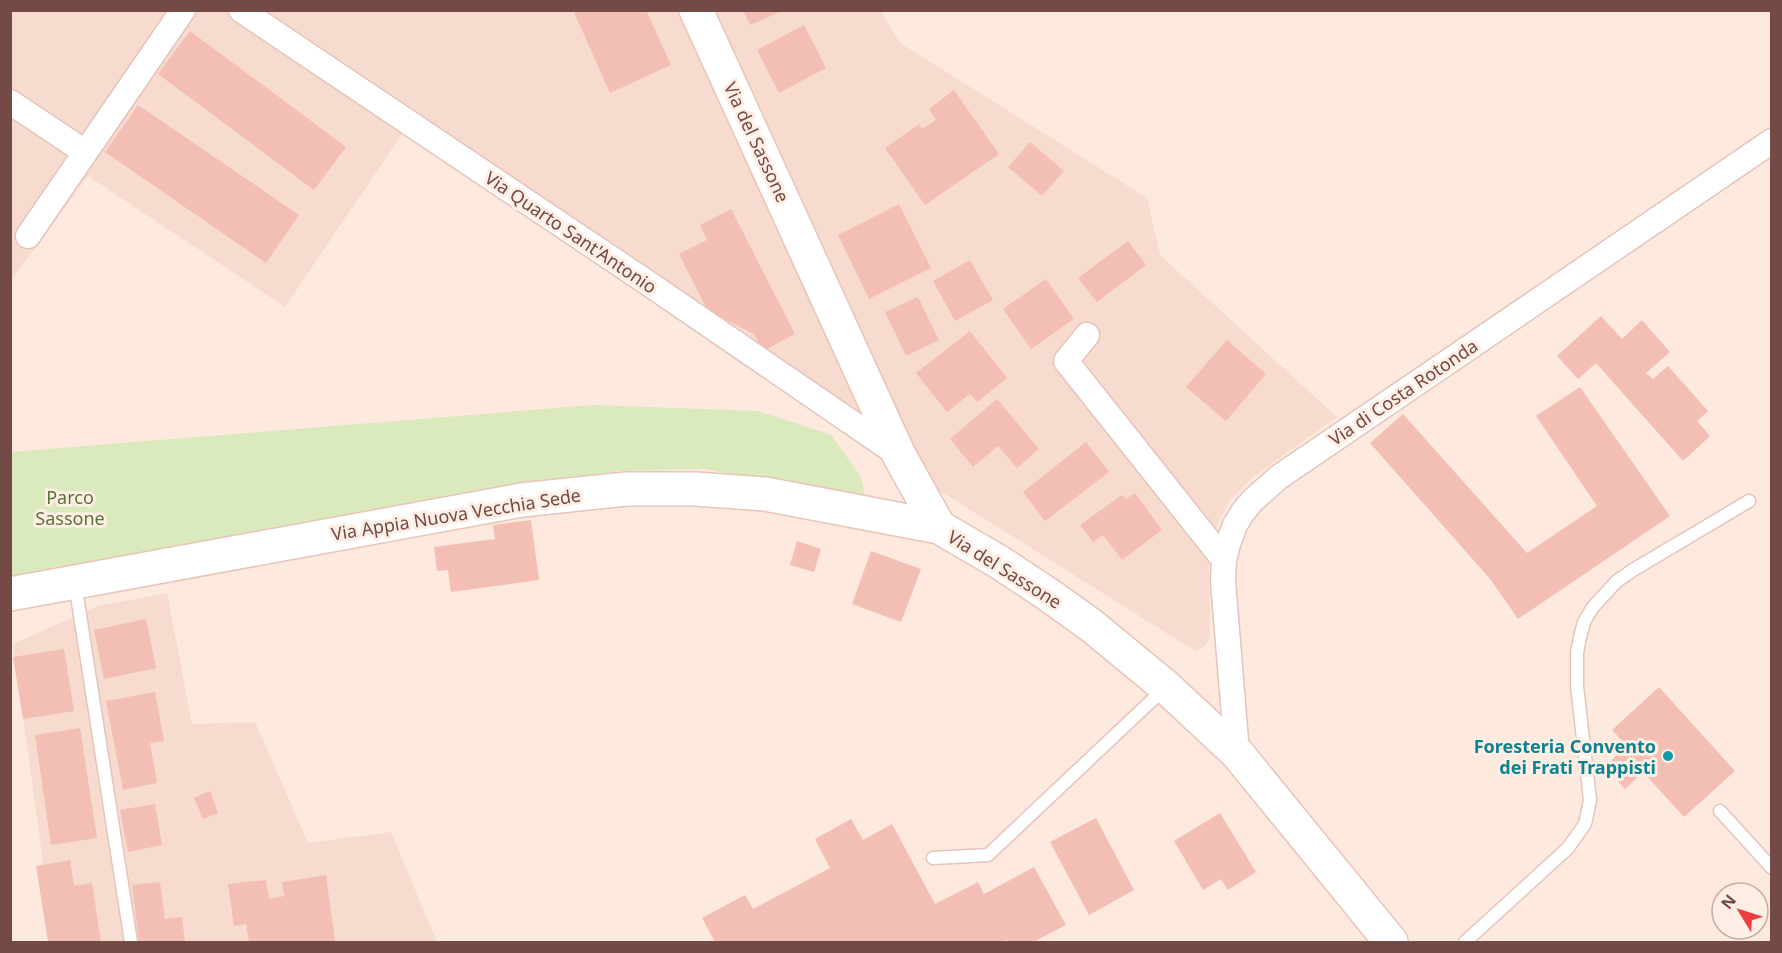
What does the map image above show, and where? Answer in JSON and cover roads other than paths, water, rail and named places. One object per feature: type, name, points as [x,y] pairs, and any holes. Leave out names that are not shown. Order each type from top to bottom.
[{"type":"main road","name":"Via del Sassone","points":[[696,10],[876,401],[899,456],[939,527],[1046,593],[1092,626],[1166,687],[1237,753],[1391,942]]},
{"type":"main road","name":"Via Appia Nuova Vecchia Sede","points":[[10,594],[522,500],[626,489],[696,489],[765,494],[939,527]]},
{"type":"street","points":[[28,236],[183,10]]},
{"type":"street","name":"Via Quarto Sant'Antonio","points":[[241,10],[899,456]]},
{"type":"street","points":[[10,102],[85,152]]},
{"type":"street","name":"Via di Costa Rotonda","points":[[1237,753],[1223,580],[1224,560],[1235,525],[1253,500],[1279,477],[1772,141]]},
{"type":"street","points":[[1087,335],[1066,361],[1224,560]]},
{"type":"lane","points":[[1465,942],[1568,848],[1585,824],[1590,800],[1577,686],[1577,653],[1584,622],[1593,607],[1617,581],[1633,570],[1749,501]]},
{"type":"lane","points":[[75,581],[131,942]]},
{"type":"lane","points":[[933,858],[988,855],[1166,687]]},
{"type":"lane","points":[[1720,811],[1772,868]]},
{"type":"place","name":"Foresteria Convento dei Frati Trappisti","points":[[1668,756]]},
{"type":"park label","name":"Parco Sassone","points":[[70,507]]}]
